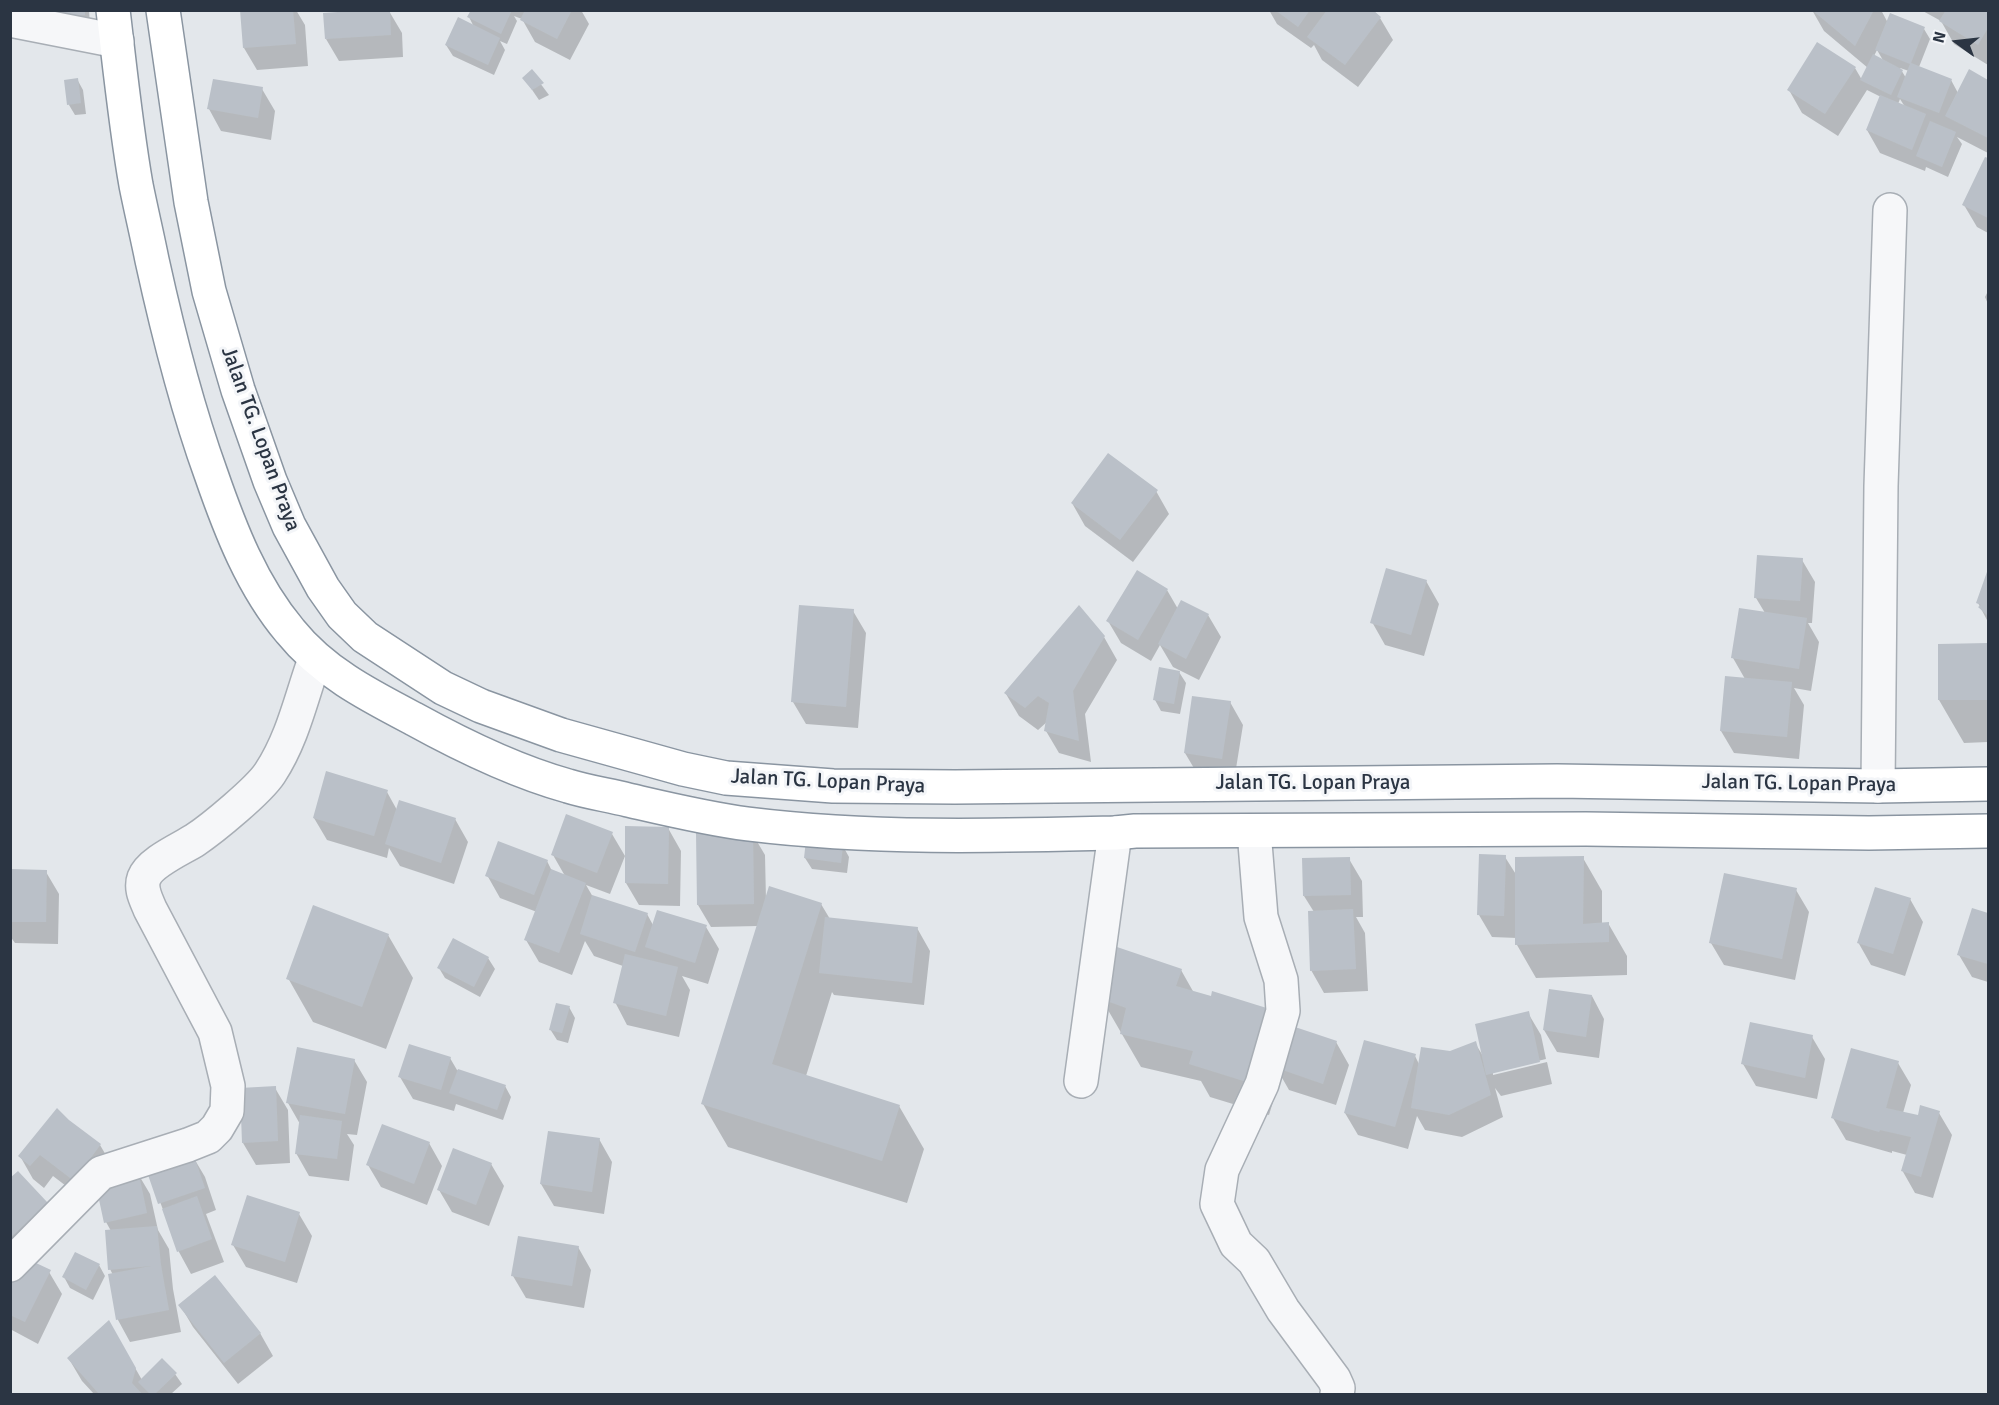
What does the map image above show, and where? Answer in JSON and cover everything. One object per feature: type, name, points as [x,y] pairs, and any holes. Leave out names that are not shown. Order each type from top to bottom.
[{"type":"highway","name":"Jalan TG. Lopan Praya","points":[[163,10],[191,202],[209,291],[238,390],[270,481],[298,545],[342,615],[365,637],[443,688],[482,706],[561,735],[683,769],[726,778],[833,786],[1623,782],[1878,786],[1989,784]]},
{"type":"highway","points":[[115,26],[136,185],[168,331],[195,429],[227,520],[245,559],[288,630],[315,659],[367,694],[507,765],[568,786],[641,803],[746,823],[836,831],[958,836],[1135,831],[1620,830],[1869,833],[1989,831]]},
{"type":"highway","points":[[1620,830],[1623,782]]},
{"type":"street","points":[[10,20],[115,26]]},
{"type":"street","points":[[1878,786],[1881,486],[1890,210]]},
{"type":"street","points":[[10,1264],[101,1173],[208,1137],[217,1128],[226,1111],[228,1086],[215,1032],[150,909],[143,893],[144,881],[154,867],[216,824],[270,773],[291,736],[315,659]]},
{"type":"street","points":[[1254,831],[1260,909],[1281,980],[1283,1011],[1262,1084],[1222,1170],[1218,1204],[1236,1244],[1254,1261],[1282,1310],[1334,1379],[1338,1388],[1337,1395]]},
{"type":"street","points":[[1081,1081],[1115,833]]},
{"type":"building","points":[[58,10],[85,10],[85,15],[59,17]]},
{"type":"building","points":[[240,10],[293,10],[296,44],[243,48]]},
{"type":"building","points":[[390,10],[391,35],[325,39],[323,13]]},
{"type":"building","points":[[471,10],[512,10],[501,34],[467,17]]},
{"type":"building","points":[[525,10],[572,10],[557,39],[520,20]]},
{"type":"building","points":[[1275,10],[1310,10],[1298,27]]},
{"type":"building","points":[[1327,10],[1373,10],[1381,17],[1345,65],[1307,37]]},
{"type":"building","points":[[1812,10],[1874,10],[1855,46]]},
{"type":"building","points":[[1946,10],[1988,10],[1988,28],[1978,45],[1939,21]]},
{"type":"building","points":[[1890,13],[1925,27],[1911,63],[1952,79],[1939,113],[1897,97],[1910,64],[1875,50]]},
{"type":"building","points":[[458,17],[500,38],[488,65],[445,45]]},
{"type":"building","points":[[1817,42],[1856,67],[1825,114],[1787,90]]},
{"type":"building","points":[[1873,54],[1903,70],[1891,95],[1860,80]]},
{"type":"building","points":[[532,69],[544,83],[532,90],[522,78]]},
{"type":"building","points":[[1969,69],[1988,80],[1988,138],[1945,116]]},
{"type":"building","points":[[78,78],[81,103],[67,105],[64,80]]},
{"type":"building","points":[[213,79],[263,87],[258,118],[207,109]]},
{"type":"building","points":[[1880,95],[1926,114],[1912,150],[1866,130]]},
{"type":"building","points":[[1930,121],[1956,132],[1942,167],[1916,156]]},
{"type":"building","points":[[1985,157],[1988,158],[1988,218],[1962,205]]},
{"type":"building","points":[[1108,453],[1158,490],[1120,540],[1071,503]]},
{"type":"building","points":[[1757,555],[1803,558],[1800,601],[1754,598]]},
{"type":"building","points":[[1386,568],[1427,580],[1411,635],[1370,623]]},
{"type":"building","points":[[1988,569],[1988,616],[1978,607],[1981,605],[1976,603]]},
{"type":"building","points":[[1137,570],[1168,589],[1138,640],[1106,621]]},
{"type":"building","points":[[1181,600],[1209,614],[1186,659],[1158,644]]},
{"type":"building","points":[[799,605],[854,609],[846,707],[791,702]]},
{"type":"building","points":[[1079,605],[1105,636],[1073,691],[1079,741],[1044,731],[1049,703],[1038,696],[1025,708],[1004,693]]},
{"type":"building","points":[[1739,608],[1807,618],[1799,669],[1731,658]]},
{"type":"building","points":[[1988,643],[1988,700],[1938,700],[1938,644]]},
{"type":"building","points":[[1159,667],[1180,671],[1174,704],[1153,700]]},
{"type":"building","points":[[1725,676],[1792,682],[1787,737],[1720,731]]},
{"type":"building","points":[[1192,696],[1231,701],[1222,759],[1184,753]]},
{"type":"building","points":[[326,771],[388,790],[374,836],[313,818]]},
{"type":"building","points":[[399,800],[456,818],[441,863],[385,844]]},
{"type":"building","points":[[566,814],[613,832],[597,873],[551,855]]},
{"type":"building","points":[[625,826],[669,827],[668,884],[625,883]]},
{"type":"building","points":[[753,832],[754,904],[697,905],[696,833]]},
{"type":"building","points":[[806,840],[843,845],[841,863],[804,858]]},
{"type":"building","points":[[498,841],[548,860],[534,895],[485,876]]},
{"type":"building","points":[[1479,854],[1506,855],[1504,916],[1477,915]]},
{"type":"building","points":[[1584,856],[1583,924],[1609,922],[1609,942],[1515,945],[1515,857]]},
{"type":"building","points":[[1350,857],[1351,895],[1303,896],[1302,858]]},
{"type":"building","points":[[10,869],[47,870],[46,922],[10,922]]},
{"type":"building","points":[[551,869],[586,883],[559,953],[524,940]]},
{"type":"building","points":[[1724,873],[1797,888],[1782,959],[1709,943]]},
{"type":"building","points":[[769,886],[822,903],[772,1064],[900,1105],[882,1161],[701,1104]]},
{"type":"building","points":[[1875,887],[1911,898],[1893,954],[1857,943]]},
{"type":"building","points":[[592,895],[648,913],[635,952],[580,934]]},
{"type":"building","points":[[313,905],[389,934],[362,1007],[286,979]]},
{"type":"building","points":[[1972,908],[1988,913],[1988,964],[1957,955]]},
{"type":"building","points":[[1353,909],[1356,969],[1310,971],[1308,911]]},
{"type":"building","points":[[657,910],[707,925],[695,963],[645,947]]},
{"type":"building","points":[[825,917],[918,927],[912,983],[819,973]]},
{"type":"building","points":[[453,938],[489,957],[474,987],[437,968]]},
{"type":"building","points":[[1117,947],[1182,969],[1176,986],[1211,996],[1212,991],[1273,1010],[1250,1083],[1189,1064],[1193,1051],[1120,1034],[1126,1008],[1099,998]]},
{"type":"building","points":[[625,954],[678,967],[666,1016],[613,1003]]},
{"type":"building","points":[[1549,989],[1592,995],[1586,1037],[1543,1030]]},
{"type":"building","points":[[556,1003],[570,1006],[562,1033],[549,1030]]},
{"type":"building","points":[[1529,1011],[1540,1062],[1486,1075],[1475,1024]]},
{"type":"building","points":[[1750,1022],[1813,1035],[1805,1078],[1741,1064]]},
{"type":"building","points":[[1289,1025],[1337,1041],[1323,1084],[1274,1067]]},
{"type":"building","points":[[1364,1040],[1416,1054],[1395,1127],[1344,1113]]},
{"type":"building","points":[[1476,1041],[1491,1095],[1449,1115],[1411,1108],[1421,1047],[1450,1051]]},
{"type":"building","points":[[409,1044],[451,1057],[441,1090],[398,1077]]},
{"type":"building","points":[[297,1047],[355,1059],[345,1114],[286,1103]]},
{"type":"building","points":[[1851,1048],[1899,1061],[1886,1108],[1918,1115],[1920,1105],[1940,1111],[1921,1177],[1901,1171],[1911,1137],[1880,1130],[1879,1132],[1831,1118]]},
{"type":"building","points":[[458,1069],[506,1085],[497,1110],[449,1093]]},
{"type":"building","points":[[276,1086],[278,1141],[242,1143],[240,1088]]},
{"type":"building","points":[[57,1108],[101,1144],[74,1181],[40,1155],[30,1166],[18,1156]]},
{"type":"building","points":[[300,1115],[342,1121],[337,1159],[295,1154]]},
{"type":"building","points":[[382,1124],[430,1142],[414,1184],[366,1165]]},
{"type":"building","points":[[548,1131],[600,1138],[592,1192],[540,1184]]},
{"type":"building","points":[[453,1148],[492,1163],[476,1205],[437,1190]]},
{"type":"building","points":[[193,1153],[205,1188],[158,1204],[146,1169]]},
{"type":"building","points":[[138,1170],[147,1213],[104,1223],[95,1181]]},
{"type":"building","points":[[18,1171],[48,1203],[10,1238],[10,1178]]},
{"type":"building","points":[[247,1195],[300,1212],[285,1262],[231,1245]]},
{"type":"building","points":[[197,1196],[212,1239],[177,1252],[162,1209]]},
{"type":"building","points":[[157,1226],[169,1310],[116,1320],[108,1274],[151,1266],[108,1270],[105,1230]]},
{"type":"building","points":[[518,1236],[579,1246],[572,1286],[511,1276]]},
{"type":"building","points":[[75,1252],[100,1264],[86,1290],[62,1277]]},
{"type":"building","points":[[21,1256],[51,1270],[25,1322],[10,1315],[10,1278]]},
{"type":"building","points":[[215,1275],[261,1333],[224,1363],[178,1305]]},
{"type":"building","points":[[109,1320],[136,1368],[132,1383],[142,1394],[99,1394],[67,1358]]},
{"type":"building","points":[[162,1358],[177,1373],[155,1394],[150,1394],[138,1382]]}]
